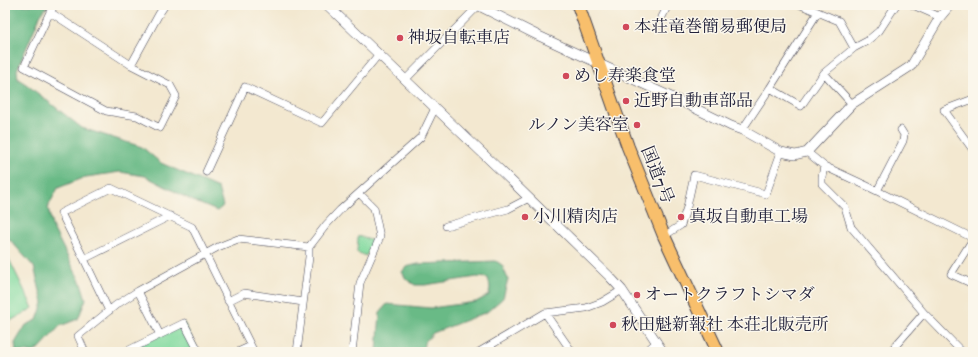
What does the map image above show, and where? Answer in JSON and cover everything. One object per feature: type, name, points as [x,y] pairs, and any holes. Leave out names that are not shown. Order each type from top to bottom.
[{"type":"highway","name":"国道7号","points":[[578,5],[626,142],[664,236],[718,352]]},
{"type":"street","points":[[50,12],[131,65],[170,85],[176,96],[160,128],[137,116],[106,111],[24,68],[50,12],[55,5]]},
{"type":"street","points":[[131,65],[165,5]]},
{"type":"street","points":[[327,5],[609,276],[622,290],[663,352]]},
{"type":"street","points":[[405,80],[477,5],[539,36],[742,130],[781,152],[795,155],[806,152],[852,104],[911,66],[940,17],[950,5]]},
{"type":"street","points":[[662,17],[668,5]]},
{"type":"street","points":[[801,5],[839,21],[854,48]]},
{"type":"street","points":[[770,88],[801,106],[824,73],[854,48],[879,32],[896,5]]},
{"type":"street","points":[[913,5],[940,17]]},
{"type":"street","points":[[742,130],[818,12]]},
{"type":"street","points":[[206,172],[245,87],[322,123],[379,54]]},
{"type":"street","points":[[824,73],[852,104]]},
{"type":"street","points":[[973,99],[944,110],[973,150]]},
{"type":"street","points":[[297,352],[309,247],[340,210],[421,137],[435,108]]},
{"type":"street","points":[[877,191],[903,141],[904,135],[901,130]]},
{"type":"street","points":[[664,236],[681,225],[694,176],[766,194],[781,152]]},
{"type":"street","points":[[806,152],[824,166],[973,238],[952,274],[973,284]]},
{"type":"street","points":[[824,166],[822,184],[845,207],[851,226],[924,313],[962,352]]},
{"type":"street","points":[[109,311],[61,213],[111,188],[192,227],[253,349],[238,352]]},
{"type":"street","points":[[352,352],[360,283],[380,237],[374,208],[359,193]]},
{"type":"street","points":[[446,226],[508,209],[529,198]]},
{"type":"street","points":[[84,259],[170,216]]},
{"type":"street","points":[[85,352],[78,336],[109,311],[138,291],[218,247],[238,239],[309,247]]},
{"type":"street","points":[[479,352],[545,313],[586,308],[602,302],[622,290]]},
{"type":"street","points":[[138,291],[160,335]]},
{"type":"street","points":[[228,301],[244,293],[303,302]]},
{"type":"street","points":[[545,313],[572,352]]},
{"type":"street","points":[[890,352],[924,313]]},
{"type":"street","points":[[125,352],[137,349],[184,322],[199,352]]},
{"type":"street","points":[[645,352],[656,342]]},
{"type":"green space","points":[[5,5],[48,5],[40,16],[17,70],[18,79],[82,128],[142,147],[161,163],[218,188],[223,206],[217,211],[193,201],[145,176],[120,172],[86,177],[58,188],[48,207],[52,226],[81,283],[86,299],[78,319],[60,326],[39,349],[34,352],[16,352],[15,343],[26,325],[37,320],[43,303],[34,267],[11,241],[5,238]]},
{"type":"green space","points":[[358,236],[373,241],[366,256],[357,252]]},
{"type":"green space","points":[[5,251],[33,308],[5,324]]},
{"type":"green space","points":[[496,261],[502,265],[508,279],[503,298],[487,312],[433,333],[424,343],[423,352],[377,352],[380,312],[387,304],[431,308],[476,302],[489,295],[490,287],[488,278],[477,277],[425,285],[415,285],[406,279],[402,272],[406,267],[418,264]]},
{"type":"green space","points":[[184,323],[199,352],[138,352],[135,347]]},
{"type":"place","name":"本荘竜巻簡易郵便局","points":[[626,27]]},
{"type":"place","name":"神坂自転車店","points":[[400,38]]},
{"type":"place","name":"めし寿楽食堂","points":[[566,76]]},
{"type":"place","name":"近野自動車部品","points":[[626,101]]},
{"type":"place","name":"ルノン美容室","points":[[637,125]]},
{"type":"place","name":"小川精肉店","points":[[525,217]]},
{"type":"place","name":"真坂自動車工場","points":[[681,217]]},
{"type":"place","name":"オートクラフトシマダ","points":[[637,295]]},
{"type":"place","name":"秋田魁新報社 本荘北販売所","points":[[613,325]]}]
